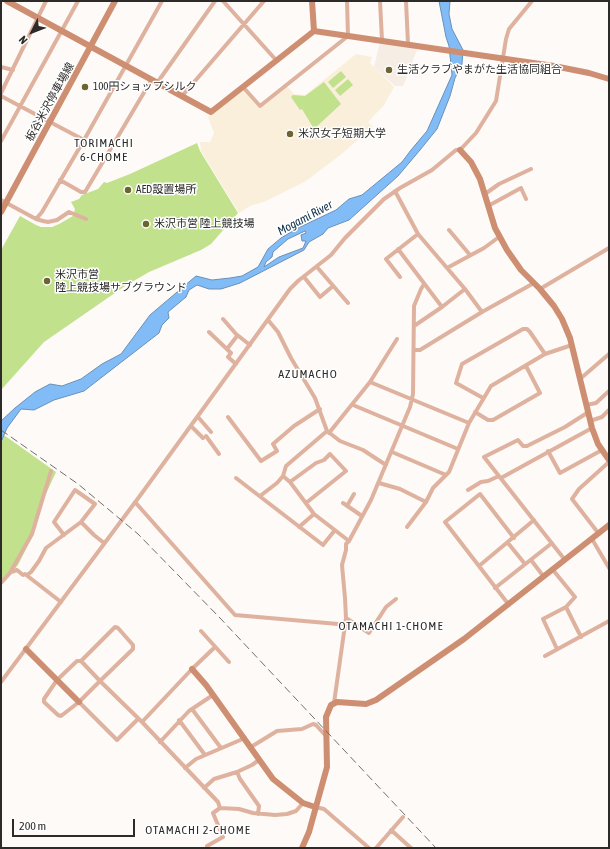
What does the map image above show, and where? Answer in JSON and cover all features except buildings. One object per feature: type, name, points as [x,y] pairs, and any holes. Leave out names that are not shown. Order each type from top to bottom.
[{"type":"street","points":[[7,1],[211,112],[314,31],[554,66],[589,73],[609,79]]},
{"type":"street","points":[[46,1],[37,17],[13,70],[6,81],[1,95],[84,140]]},
{"type":"street","points":[[1,141],[78,1]]},
{"type":"street","name":"板谷米沢停車場線","points":[[1,212],[4,201],[50,122],[115,1]]},
{"type":"street","points":[[36,219],[42,212],[84,140],[162,1]]},
{"type":"street","points":[[60,180],[81,192],[86,192],[154,81],[215,1]]},
{"type":"street","points":[[223,1],[276,60]]},
{"type":"street","points":[[182,96],[264,1]]},
{"type":"street","points":[[312,1],[314,31]]},
{"type":"street","points":[[347,1],[348,36]]},
{"type":"street","points":[[380,1],[382,40]]},
{"type":"street","points":[[406,1],[408,44]]},
{"type":"street","points":[[1,682],[191,426],[290,288],[331,255],[372,210],[395,191],[432,170],[456,150],[460,150],[476,133],[496,100],[509,29],[532,1]]},
{"type":"street","points":[[243,87],[260,106],[348,36]]},
{"type":"street","points":[[1,67],[13,70]]},
{"type":"street","points":[[460,150],[476,171],[499,237],[515,263],[540,289],[562,319],[572,345],[592,428],[609,461],[579,489],[572,499],[599,534]]},
{"type":"street","points":[[485,194],[499,184],[531,169]]},
{"type":"street","points":[[488,206],[521,188],[526,199]]},
{"type":"street","points":[[395,191],[418,234],[465,289],[482,312]]},
{"type":"street","points":[[4,201],[36,219],[48,222],[57,220],[69,212],[86,219]]},
{"type":"street","points":[[449,230],[470,255]]},
{"type":"street","points":[[400,277],[386,259],[418,234]]},
{"type":"street","points":[[447,268],[484,248],[499,237]]},
{"type":"street","points":[[540,289],[609,248]]},
{"type":"street","points":[[398,249],[442,307]]},
{"type":"street","points":[[317,267],[348,303]]},
{"type":"street","points":[[304,277],[320,297],[333,286]]},
{"type":"street","points":[[414,350],[420,350],[482,312],[534,283]]},
{"type":"street","points":[[302,848],[309,832],[326,767],[326,716],[331,705],[334,703],[346,618],[346,598],[342,565],[346,544],[349,541],[379,483],[412,400],[414,306],[424,284]]},
{"type":"street","points":[[414,326],[465,289]]},
{"type":"street","points":[[223,319],[237,336],[250,345]]},
{"type":"street","points":[[268,320],[278,332],[291,358],[315,398],[328,432],[340,442],[357,447],[386,465]]},
{"type":"street","points":[[483,398],[456,383],[462,364],[527,329],[545,354]]},
{"type":"street","points":[[209,332],[231,353],[228,358],[236,364]]},
{"type":"street","points":[[227,349],[237,336]]},
{"type":"street","points":[[260,496],[277,483],[283,476],[286,466],[328,432],[352,405],[370,382],[397,339]]},
{"type":"street","points":[[407,528],[426,502],[433,488],[449,472],[469,423],[490,386],[545,354],[572,345]]},
{"type":"street","points":[[580,379],[609,354]]},
{"type":"street","points":[[476,412],[488,420],[493,420],[540,393],[526,366]]},
{"type":"street","points":[[370,382],[469,423]]},
{"type":"street","points":[[586,405],[596,403],[609,391]]},
{"type":"street","points":[[352,405],[458,449]]},
{"type":"street","points":[[228,417],[261,461],[277,451],[274,444],[294,426],[320,409]]},
{"type":"street","points":[[590,421],[602,417],[609,410]]},
{"type":"street","points":[[565,560],[484,457],[518,440],[523,446],[527,446],[588,413]]},
{"type":"street","points":[[198,416],[212,432]]},
{"type":"street","points":[[191,426],[205,437],[220,454]]},
{"type":"street","points":[[468,490],[481,482],[500,477],[592,428]]},
{"type":"street","points":[[548,451],[560,473],[602,450]]},
{"type":"street","points":[[392,452],[446,475]]},
{"type":"street","points":[[290,482],[316,463],[324,460],[330,454],[346,471],[306,503]]},
{"type":"street","points":[[1,583],[10,572],[32,534],[51,471]]},
{"type":"street","points":[[283,476],[290,482],[314,514],[349,541]]},
{"type":"street","points":[[236,478],[323,545],[335,530]]},
{"type":"street","points":[[379,483],[400,489],[426,502]]},
{"type":"street","points":[[27,576],[39,561],[46,548],[81,522],[95,504],[75,490],[54,522],[64,534]]},
{"type":"street","points":[[347,506],[354,494]]},
{"type":"street","points":[[509,605],[445,522],[480,494],[514,538]]},
{"type":"street","points":[[135,502],[235,614],[344,624]]},
{"type":"street","points":[[343,503],[362,516]]},
{"type":"street","points":[[299,527],[314,514]]},
{"type":"street","points":[[479,566],[534,520]]},
{"type":"street","points":[[81,522],[104,543]]},
{"type":"street","points":[[334,703],[366,704],[376,700],[464,639],[609,525]]},
{"type":"street","points":[[592,539],[609,568]]},
{"type":"street","points":[[508,543],[525,564]]},
{"type":"street","points":[[495,588],[552,543]]},
{"type":"street","points":[[531,560],[544,576]]},
{"type":"street","points":[[10,572],[18,570],[61,602]]},
{"type":"street","points":[[553,570],[575,597],[566,607],[543,620],[557,649]]},
{"type":"street","points":[[346,618],[368,633],[386,607],[396,599]]},
{"type":"street","points":[[566,607],[581,637]]},
{"type":"street","points":[[545,656],[609,621]]},
{"type":"street","points":[[115,627],[118,628],[133,645],[133,649],[79,702],[61,716],[58,715],[44,702],[44,699],[57,680],[77,661],[81,662],[115,627]]},
{"type":"street","points":[[201,630],[229,662]]},
{"type":"street","points":[[142,722],[215,647]]},
{"type":"street","points":[[26,649],[117,740],[138,718]]},
{"type":"street","points":[[81,662],[142,722],[218,802],[220,808]]},
{"type":"street","points":[[192,669],[245,738],[273,779],[303,803],[324,809],[369,848]]},
{"type":"street","points":[[160,742],[179,720],[213,695]]},
{"type":"street","points":[[192,709],[221,748]]},
{"type":"street","points":[[179,720],[205,755]]},
{"type":"street","points":[[251,747],[277,731],[302,729],[313,724],[316,725],[326,736]]},
{"type":"street","points":[[185,768],[196,759],[245,738]]},
{"type":"street","points":[[204,788],[214,779],[237,772],[259,760]]},
{"type":"street","points":[[237,772],[240,779],[259,806],[258,814]]},
{"type":"street","points":[[207,848],[207,846],[223,837],[213,813],[220,808],[239,809],[258,814],[275,815],[287,814],[296,811],[303,803]]},
{"type":"street","points":[[376,848],[403,817]]},
{"type":"street","points":[[391,830],[411,848]]},
{"type":"shaded area","points":[[380,42],[417,50],[403,86],[395,86],[374,67]]},
{"type":"shaded area","name":"米沢女子短期大学","points":[[356,54],[372,57],[370,63],[394,87],[384,105],[368,122],[373,127],[339,156],[306,181],[266,201],[250,206],[239,213],[201,151],[200,142],[210,142],[214,133],[208,117],[243,89],[259,108],[287,86],[294,94],[305,95]]},
{"type":"green space","points":[[341,71],[346,77],[333,88],[328,82]]},
{"type":"green space","points":[[348,79],[353,85],[340,96],[335,90]]},
{"type":"green space","points":[[324,82],[341,104],[314,129],[302,109],[300,110],[291,97],[293,95],[305,96]]},
{"type":"green space","points":[[197,143],[200,151],[238,213],[211,244],[201,250],[149,272],[125,286],[44,342],[1,390],[1,250],[20,216],[41,227],[52,227],[73,216],[75,209],[71,202],[79,199],[82,195],[98,189],[104,182],[107,183],[130,174]]},
{"type":"green space","points":[[1,433],[56,472],[45,496],[33,535],[18,565],[1,584]]},
{"type":"water","points":[[439,1],[450,1],[449,14],[452,29],[463,50],[462,64],[455,78],[450,96],[437,129],[398,176],[349,220],[328,228],[323,234],[309,242],[304,250],[240,283],[221,289],[209,289],[197,285],[189,290],[186,297],[168,312],[169,318],[162,325],[159,333],[84,391],[54,400],[34,410],[21,409],[7,428],[1,442],[1,421],[15,408],[35,392],[50,384],[62,386],[81,379],[102,364],[121,354],[150,315],[196,276],[212,280],[242,276],[258,267],[268,249],[281,238],[336,210],[349,199],[362,195],[402,162],[427,131],[452,75],[449,46]],"holes":[[[305,231],[306,233],[301,235],[302,241],[306,241],[303,248],[279,257],[264,267],[266,262],[272,257],[273,252],[288,239]]]},
{"type":"railway","points":[[1,430],[78,484],[138,534],[220,618],[436,848]]},
{"type":"place","name":"生活クラブやまがた生活協同組合","points":[[389,70]]},
{"type":"place","name":"100円ショップシルク","points":[[85,87]]},
{"type":"place","name":"米沢女子短期大学","points":[[290,134]]},
{"type":"place","name":"AED設置場所","points":[[128,190]]},
{"type":"place","name":"米沢市営 陸上競技場","points":[[146,224]]},
{"type":"place","name":"米沢市営 陸上競技場サブグラウンド","points":[[47,281]]},
{"type":"district","name":"TORIMACHI 6-CHOME","points":[[104,150]]},
{"type":"district","name":"AZUMACHO","points":[[308,374]]},
{"type":"district","name":"OTAMACHI 1-CHOME","points":[[391,626]]},
{"type":"district","name":"OTAMACHI 2-CHOME","points":[[198,830]]},
{"type":"water label","name":"Mogami River","points":[[305,218]]}]
